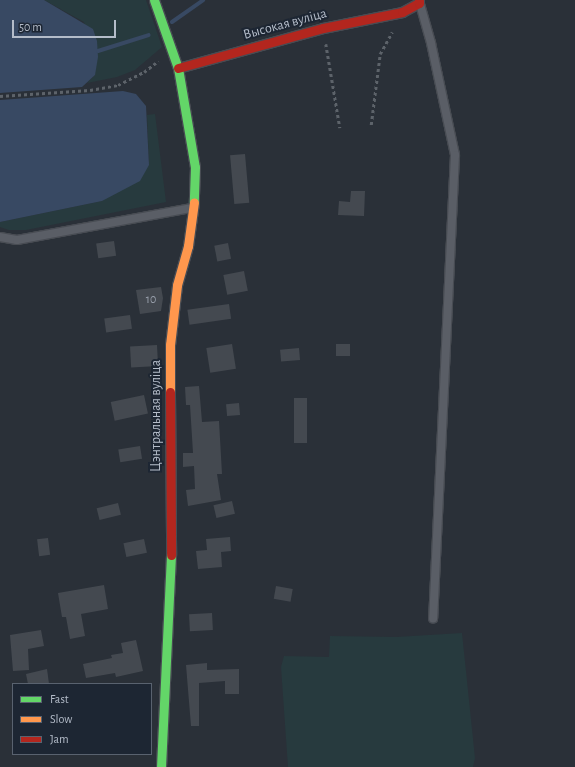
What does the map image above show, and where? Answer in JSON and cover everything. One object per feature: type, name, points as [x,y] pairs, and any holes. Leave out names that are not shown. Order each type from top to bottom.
[{"type":"street","name":"Цэнтральная вуліца","points":[[154,0],[178,68],[195,167],[194,208],[188,246],[177,285],[170,345],[171,566],[161,767]]},
{"type":"street","name":"Высокая вуліца","points":[[178,68],[323,28],[402,12],[419,2]]},
{"type":"lane","points":[[419,2],[431,43],[455,155],[433,618]]},
{"type":"lane","points":[[0,237],[16,240],[194,208]]},
{"type":"path","points":[[371,125],[380,54],[402,12]]},
{"type":"path","points":[[323,28],[340,128]]},
{"type":"path","points":[[0,96],[90,90],[118,84],[144,72],[172,52]]},
{"type":"green space","points":[[44,0],[146,0],[162,47],[135,70],[117,77],[87,83],[95,75],[84,22]]},
{"type":"green space","points":[[155,114],[166,202],[26,230],[9,230],[0,227],[0,222],[102,201],[149,165],[147,115]]},
{"type":"green space","points":[[462,633],[475,758],[473,767],[288,767],[281,667],[284,656],[329,657],[330,636],[396,637]]},
{"type":"water","points":[[0,0],[44,0],[93,29],[97,41],[98,57],[95,75],[82,87],[0,93]]},
{"type":"water","points":[[123,91],[136,94],[146,106],[149,165],[140,181],[102,201],[0,222],[0,100]]},
{"type":"building","points":[[245,154],[249,203],[234,204],[230,155]]},
{"type":"building","points":[[351,191],[365,191],[364,216],[338,215],[339,201],[350,202]]},
{"type":"building","points":[[114,241],[116,256],[98,258],[96,244]]},
{"type":"building","points":[[228,243],[231,259],[217,261],[214,246]]},
{"type":"building","points":[[244,271],[248,291],[227,295],[223,275]]},
{"type":"building","points":[[161,287],[163,298],[161,311],[140,314],[136,290]]},
{"type":"building","points":[[229,304],[231,319],[189,325],[187,310]]},
{"type":"building","points":[[130,315],[132,329],[106,332],[104,319]]},
{"type":"building","points":[[232,344],[236,369],[210,373],[206,348]]},
{"type":"building","points":[[336,344],[350,344],[350,356],[336,356]]},
{"type":"building","points":[[157,345],[158,366],[131,367],[130,346]]},
{"type":"building","points":[[299,348],[300,360],[281,362],[280,350]]},
{"type":"building","points":[[199,386],[202,422],[219,421],[222,474],[217,474],[221,500],[188,506],[186,490],[195,489],[194,466],[183,467],[183,453],[193,453],[190,405],[186,405],[185,387]]},
{"type":"building","points":[[144,395],[148,414],[115,421],[111,402]]},
{"type":"building","points":[[294,398],[307,398],[307,443],[294,443]]},
{"type":"building","points":[[239,403],[240,415],[227,416],[226,404]]},
{"type":"building","points":[[140,446],[142,459],[120,462],[118,449]]},
{"type":"building","points":[[232,501],[235,514],[216,518],[213,505]]},
{"type":"building","points":[[118,503],[121,515],[100,520],[97,508]]},
{"type":"building","points":[[230,537],[231,551],[221,552],[222,567],[198,569],[196,551],[207,550],[206,539]]},
{"type":"building","points":[[48,538],[50,555],[39,556],[37,539]]},
{"type":"building","points":[[144,539],[147,553],[126,557],[123,543]]},
{"type":"building","points":[[104,585],[108,609],[81,614],[85,636],[70,639],[66,617],[62,617],[58,593]]},
{"type":"building","points":[[276,586],[293,589],[290,602],[274,599]]},
{"type":"building","points":[[212,613],[213,630],[190,631],[189,614]]},
{"type":"building","points":[[41,630],[44,646],[28,649],[29,670],[13,671],[10,635]]},
{"type":"building","points":[[136,640],[143,671],[116,677],[115,673],[86,678],[83,664],[112,658],[111,655],[123,653],[121,643]]},
{"type":"building","points":[[207,663],[207,670],[239,669],[239,694],[225,694],[225,681],[199,683],[199,726],[191,726],[186,665]]},
{"type":"building","points":[[47,669],[49,683],[28,683],[26,674]]},
{"type":"waterway","points":[[172,22],[203,0]]},
{"type":"waterway","points":[[98,51],[149,35]]},
{"type":"traffic: fast","points":[[154,0],[178,68],[195,167],[194,202]]},
{"type":"traffic: fast","points":[[161,767],[171,555]]},
{"type":"traffic: slow","points":[[170,392],[170,345],[177,285],[188,246],[194,202]]},
{"type":"traffic: jam","points":[[178,68],[323,28],[402,12],[419,3],[419,0]]},
{"type":"traffic: jam","points":[[170,392],[171,555]]}]
